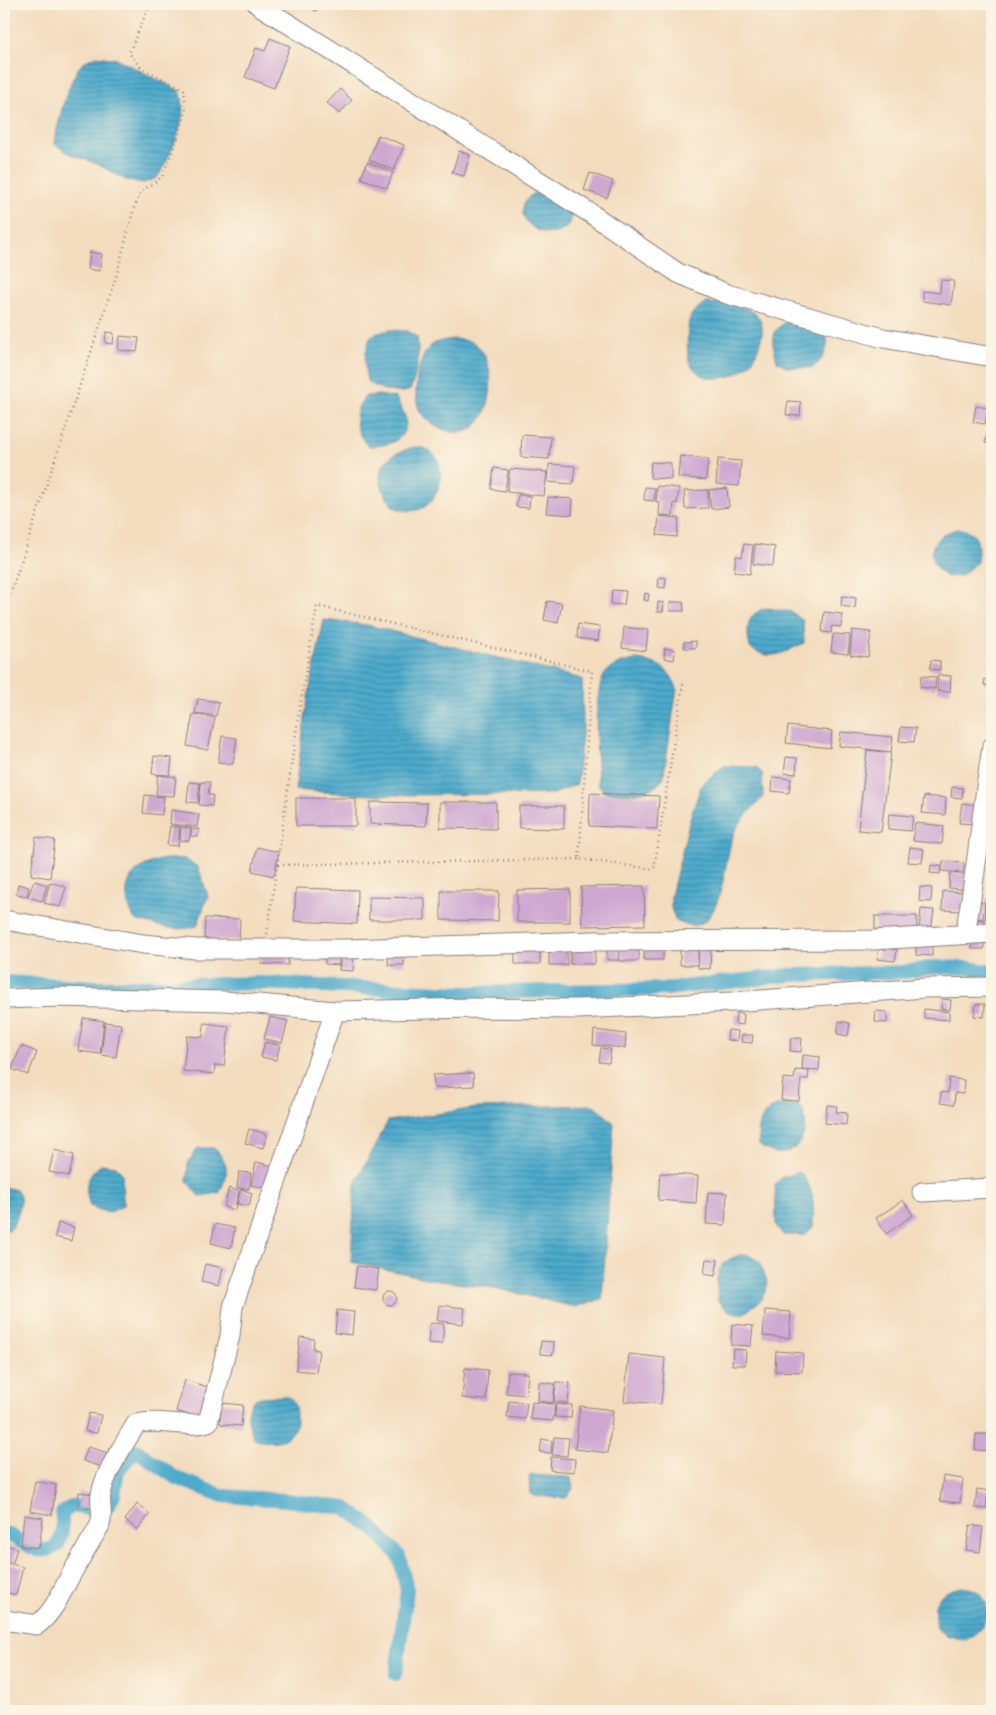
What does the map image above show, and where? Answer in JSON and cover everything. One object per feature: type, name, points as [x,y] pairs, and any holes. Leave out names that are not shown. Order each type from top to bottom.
[{"type":"street","points":[[257,4],[590,213],[678,273],[727,294],[883,338],[992,357]]},
{"type":"street","points":[[965,933],[975,882],[979,832],[992,747]]},
{"type":"street","points":[[4,920],[143,944],[196,949],[346,949],[594,941],[873,940],[965,933],[992,933]]},
{"type":"street","points":[[4,999],[58,997],[225,1001],[335,1011],[646,1006],[925,988],[992,987]]},
{"type":"street","points":[[4,1620],[37,1625],[46,1618],[100,1525],[103,1518],[101,1494],[108,1475],[136,1424],[164,1421],[194,1426],[208,1422],[230,1336],[233,1307],[335,1011]]},
{"type":"street","points":[[922,1192],[992,1188]]},
{"type":"path","points":[[4,613],[116,277],[134,208],[141,192],[162,177],[186,111],[184,89],[141,68],[129,53],[150,4]]},
{"type":"path","points":[[264,948],[278,865],[298,712],[317,606],[592,671],[579,859]]},
{"type":"path","points":[[278,865],[579,859],[654,869],[683,684]]},
{"type":"water","points":[[97,56],[117,59],[180,91],[182,101],[181,124],[173,148],[157,178],[144,183],[126,180],[97,164],[70,154],[55,144],[61,113],[73,78],[83,63]]},
{"type":"water","points":[[534,193],[556,200],[570,210],[573,214],[567,227],[557,233],[547,233],[536,229],[527,222],[523,213],[525,203]]},
{"type":"water","points":[[707,303],[735,305],[746,308],[760,320],[762,330],[760,342],[749,365],[741,371],[722,378],[704,376],[696,371],[689,360],[687,340],[690,318],[699,307]]},
{"type":"water","points":[[787,320],[814,326],[825,334],[827,339],[826,350],[822,358],[812,368],[787,367],[777,361],[773,344],[775,331]]},
{"type":"water","points":[[389,330],[407,331],[417,337],[418,357],[416,371],[410,390],[405,392],[388,391],[367,381],[365,357],[369,340],[372,335]]},
{"type":"water","points":[[453,339],[470,341],[476,344],[485,357],[490,372],[488,403],[482,417],[473,427],[461,432],[445,430],[429,421],[421,413],[416,398],[419,367],[427,350],[432,345]]},
{"type":"water","points":[[379,395],[396,398],[406,420],[405,428],[403,434],[394,442],[368,446],[357,428],[356,414],[366,396]]},
{"type":"water","points":[[415,447],[427,450],[435,456],[440,465],[439,486],[435,496],[420,509],[406,510],[393,507],[382,486],[380,477],[382,469],[392,456]]},
{"type":"water","points":[[959,529],[971,533],[977,540],[977,562],[961,576],[946,577],[937,569],[932,558],[933,546],[941,536]]},
{"type":"water","points":[[767,608],[792,612],[803,621],[804,643],[783,653],[771,655],[765,655],[750,648],[748,628],[751,618],[760,610]]},
{"type":"water","points":[[324,620],[367,625],[582,679],[583,725],[577,784],[554,794],[371,795],[295,790],[308,697]]},
{"type":"water","points":[[635,660],[650,662],[666,670],[677,688],[663,779],[657,785],[644,792],[604,792],[598,784],[596,743],[598,695],[605,674],[615,666]]},
{"type":"water","points":[[724,766],[756,767],[762,773],[763,797],[742,820],[735,831],[729,849],[723,882],[712,912],[704,922],[692,925],[676,921],[671,908],[671,896],[691,815],[702,784]]},
{"type":"water","points":[[166,859],[184,859],[198,867],[208,896],[197,926],[181,929],[135,920],[127,898],[127,888],[130,880],[135,872],[143,867]]},
{"type":"water","points":[[594,1105],[614,1123],[602,1299],[575,1307],[495,1288],[440,1281],[351,1262],[355,1183],[388,1121],[477,1108]]},
{"type":"water","points":[[780,1105],[795,1105],[802,1108],[805,1130],[802,1139],[796,1146],[789,1151],[780,1153],[770,1151],[759,1145],[758,1133],[764,1115]]},
{"type":"water","points":[[198,1148],[214,1148],[223,1159],[226,1174],[219,1193],[199,1196],[187,1181],[188,1163]]},
{"type":"water","points":[[101,1164],[116,1166],[122,1174],[123,1206],[108,1213],[90,1206],[87,1193],[87,1183]]},
{"type":"water","points":[[800,1172],[811,1191],[813,1227],[805,1235],[783,1235],[776,1225],[775,1184],[783,1177]]},
{"type":"water","points":[[4,1187],[17,1190],[20,1204],[12,1228],[4,1232]]},
{"type":"water","points":[[740,1255],[748,1255],[760,1262],[768,1284],[762,1299],[745,1313],[730,1311],[718,1301],[718,1272],[725,1262]]},
{"type":"water","points":[[284,1396],[291,1398],[295,1407],[296,1414],[293,1431],[289,1436],[278,1441],[256,1440],[248,1419],[249,1407],[252,1402],[262,1397]]},
{"type":"water","points":[[531,1475],[571,1478],[573,1489],[566,1498],[535,1496],[530,1494],[529,1477]]},
{"type":"water","points":[[961,1587],[972,1589],[980,1594],[985,1601],[987,1609],[982,1627],[965,1640],[946,1635],[937,1629],[935,1620],[935,1606],[940,1596],[952,1589]]},
{"type":"building","points":[[176,4],[191,4],[188,10]]},
{"type":"building","points":[[303,4],[320,4],[316,11]]},
{"type":"building","points":[[270,38],[290,46],[274,88],[245,77],[256,48],[265,51]]},
{"type":"building","points":[[340,89],[352,100],[339,114],[327,103]]},
{"type":"building","points":[[378,135],[404,145],[394,170],[369,160]]},
{"type":"building","points":[[459,151],[470,155],[464,176],[452,173]]},
{"type":"building","points":[[367,162],[393,172],[387,188],[361,178]]},
{"type":"building","points":[[590,173],[613,181],[607,198],[584,190]]},
{"type":"building","points":[[90,252],[102,254],[100,271],[88,269]]},
{"type":"building","points":[[941,280],[954,281],[951,305],[922,301],[922,291],[940,293]]},
{"type":"building","points":[[106,332],[114,333],[113,344],[105,343]]},
{"type":"building","points":[[120,336],[139,338],[137,352],[118,350]]},
{"type":"building","points":[[788,401],[801,402],[800,416],[786,415]]},
{"type":"building","points":[[976,406],[988,408],[985,424],[973,422]]},
{"type":"building","points":[[992,407],[992,433],[987,432]]},
{"type":"building","points":[[987,433],[992,434],[992,444],[985,443]]},
{"type":"building","points":[[522,435],[551,437],[549,459],[521,457]]},
{"type":"building","points":[[680,456],[708,459],[706,480],[678,477]]},
{"type":"building","points":[[718,459],[741,461],[739,486],[716,484]]},
{"type":"building","points":[[651,462],[671,463],[671,479],[650,478]]},
{"type":"building","points":[[549,464],[575,466],[573,484],[548,482]]},
{"type":"building","points":[[494,468],[508,470],[505,491],[491,489]]},
{"type":"building","points":[[510,469],[547,472],[544,496],[507,492]]},
{"type":"building","points":[[657,486],[679,488],[677,504],[674,503],[673,516],[659,515],[660,502],[656,502]]},
{"type":"building","points":[[645,487],[655,488],[654,501],[644,500]]},
{"type":"building","points":[[727,488],[729,507],[711,509],[709,490]]},
{"type":"building","points":[[708,490],[708,508],[685,509],[684,491]]},
{"type":"building","points":[[518,495],[530,496],[529,508],[516,507]]},
{"type":"building","points":[[548,497],[573,499],[572,515],[546,513]]},
{"type":"building","points":[[659,516],[679,518],[677,537],[657,535]]},
{"type":"building","points":[[744,544],[753,545],[750,574],[734,572],[736,556],[742,557]]},
{"type":"building","points":[[755,544],[775,547],[773,566],[753,564]]},
{"type":"building","points":[[659,577],[666,578],[665,588],[658,587]]},
{"type":"building","points":[[612,590],[626,591],[624,605],[611,604]]},
{"type":"building","points":[[645,593],[649,594],[648,601],[644,600]]},
{"type":"building","points":[[842,596],[856,598],[855,608],[841,606]]},
{"type":"building","points":[[547,601],[562,603],[558,623],[544,620]]},
{"type":"building","points":[[658,602],[664,603],[663,612],[657,612]]},
{"type":"building","points":[[670,602],[683,602],[684,611],[670,611]]},
{"type":"building","points":[[824,612],[842,614],[841,627],[832,626],[831,633],[822,632]]},
{"type":"building","points":[[578,624],[600,627],[598,641],[577,638]]},
{"type":"building","points":[[624,627],[648,630],[646,651],[622,648]]},
{"type":"building","points":[[852,630],[871,632],[868,657],[850,655]]},
{"type":"building","points":[[833,634],[850,635],[848,654],[831,652]]},
{"type":"building","points":[[696,641],[696,648],[684,648],[684,642]]},
{"type":"building","points":[[665,648],[675,650],[674,660],[664,658]]},
{"type":"building","points":[[931,660],[940,661],[940,670],[930,669]]},
{"type":"building","points":[[938,675],[951,676],[950,692],[937,691]]},
{"type":"building","points":[[921,676],[936,677],[935,689],[920,687]]},
{"type":"building","points":[[985,679],[992,680],[991,686],[984,685]]},
{"type":"building","points":[[198,699],[219,702],[216,716],[195,713]]},
{"type":"building","points":[[193,714],[215,718],[208,750],[187,746]]},
{"type":"building","points":[[788,726],[832,731],[830,748],[786,743]]},
{"type":"building","points":[[901,727],[916,728],[914,742],[899,741]]},
{"type":"building","points":[[841,732],[893,737],[891,752],[839,746]]},
{"type":"building","points":[[222,736],[237,738],[233,764],[218,762]]},
{"type":"building","points":[[867,750],[891,753],[881,832],[858,830]]},
{"type":"building","points":[[154,756],[172,758],[170,775],[152,774]]},
{"type":"building","points":[[786,757],[797,758],[796,774],[784,773]]},
{"type":"building","points":[[158,775],[176,777],[174,796],[156,795]]},
{"type":"building","points":[[773,777],[791,779],[789,793],[772,791]]},
{"type":"building","points":[[189,782],[200,783],[198,803],[187,802]]},
{"type":"building","points":[[201,782],[210,782],[208,795],[213,795],[212,806],[199,805]]},
{"type":"building","points":[[952,787],[963,788],[962,798],[951,797]]},
{"type":"building","points":[[590,793],[659,796],[657,829],[589,826]]},
{"type":"building","points":[[145,795],[164,797],[162,815],[143,813]]},
{"type":"building","points":[[924,796],[946,798],[945,815],[922,813]]},
{"type":"building","points":[[296,798],[356,798],[356,826],[296,826]]},
{"type":"building","points":[[370,802],[427,803],[426,826],[370,824]]},
{"type":"building","points":[[440,802],[496,802],[496,829],[440,828]]},
{"type":"building","points":[[962,803],[977,805],[974,824],[959,823]]},
{"type":"building","points":[[519,806],[564,806],[564,829],[519,828]]},
{"type":"building","points":[[171,810],[199,814],[197,827],[170,824]]},
{"type":"building","points":[[889,814],[913,816],[911,831],[888,829]]},
{"type":"building","points":[[915,823],[944,826],[942,844],[913,841]]},
{"type":"building","points":[[170,826],[180,827],[178,846],[167,845]]},
{"type":"building","points":[[181,827],[191,828],[189,841],[180,840]]},
{"type":"building","points":[[191,829],[199,829],[198,837],[191,836]]},
{"type":"building","points":[[36,837],[55,840],[50,878],[31,875]]},
{"type":"building","points":[[257,847],[279,852],[274,876],[252,871]]},
{"type":"building","points":[[910,847],[924,849],[922,863],[908,862]]},
{"type":"building","points":[[943,861],[964,863],[963,873],[942,871]]},
{"type":"building","points":[[931,865],[941,866],[940,874],[930,873]]},
{"type":"building","points":[[950,873],[972,875],[971,890],[949,888]]},
{"type":"building","points":[[34,881],[47,885],[42,901],[28,897]]},
{"type":"building","points":[[50,882],[66,887],[60,907],[44,903]]},
{"type":"building","points":[[18,884],[29,887],[27,896],[16,894]]},
{"type":"building","points":[[644,886],[645,925],[582,926],[581,887]]},
{"type":"building","points":[[920,887],[932,888],[931,902],[919,901]]},
{"type":"building","points":[[296,888],[358,890],[357,924],[294,921]]},
{"type":"building","points":[[570,889],[570,922],[517,922],[517,890]]},
{"type":"building","points":[[441,891],[499,891],[498,921],[441,920]]},
{"type":"building","points":[[943,891],[964,892],[962,911],[942,910]]},
{"type":"building","points":[[369,897],[425,898],[425,920],[369,920]]},
{"type":"building","points":[[986,898],[992,899],[992,913],[985,912]]},
{"type":"building","points":[[974,902],[985,903],[983,919],[973,918]]},
{"type":"building","points":[[921,909],[934,910],[931,931],[919,930]]},
{"type":"building","points":[[986,913],[992,914],[992,931],[984,930]]},
{"type":"building","points":[[875,916],[917,916],[917,933],[875,934]]},
{"type":"building","points":[[205,918],[240,919],[239,940],[204,939]]},
{"type":"building","points":[[973,919],[984,920],[983,931],[972,930]]},
{"type":"building","points":[[916,940],[932,940],[932,956],[916,955]]},
{"type":"building","points":[[972,940],[984,940],[984,949],[972,949]]},
{"type":"building","points":[[607,945],[618,945],[619,960],[607,960]]},
{"type":"building","points":[[619,945],[639,945],[639,961],[619,961]]},
{"type":"building","points":[[570,946],[595,946],[595,964],[570,964]]},
{"type":"building","points":[[644,946],[663,946],[663,960],[644,960]]},
{"type":"building","points":[[549,947],[567,947],[567,965],[549,965]]},
{"type":"building","points":[[879,947],[897,950],[895,961],[877,959]]},
{"type":"building","points":[[515,948],[540,948],[540,964],[515,964]]},
{"type":"building","points":[[680,949],[698,949],[698,965],[680,965]]},
{"type":"building","points":[[699,949],[711,949],[710,969],[698,968]]},
{"type":"building","points":[[389,950],[405,950],[404,965],[388,965]]},
{"type":"building","points":[[261,951],[288,951],[288,965],[261,964]]},
{"type":"building","points":[[326,951],[339,952],[339,965],[325,964]]},
{"type":"building","points":[[341,952],[354,953],[353,971],[339,970]]},
{"type":"building","points":[[942,999],[951,1000],[950,1010],[941,1009]]},
{"type":"building","points":[[976,1004],[985,1004],[984,1017],[974,1016]]},
{"type":"building","points":[[924,1009],[949,1012],[949,1020],[924,1018]]},
{"type":"building","points":[[876,1011],[887,1012],[887,1023],[875,1022]]},
{"type":"building","points":[[736,1013],[744,1014],[743,1025],[735,1024]]},
{"type":"building","points":[[270,1017],[288,1021],[282,1043],[264,1039]]},
{"type":"building","points":[[83,1018],[104,1021],[100,1054],[78,1051]]},
{"type":"building","points":[[839,1021],[850,1023],[848,1036],[837,1034]]},
{"type":"building","points":[[105,1022],[121,1024],[116,1057],[101,1055]]},
{"type":"building","points":[[204,1023],[229,1026],[224,1066],[215,1065],[214,1074],[183,1071],[187,1036],[203,1037]]},
{"type":"building","points":[[594,1030],[626,1034],[625,1048],[593,1045]]},
{"type":"building","points":[[728,1030],[738,1031],[737,1041],[727,1040]]},
{"type":"building","points":[[742,1035],[753,1035],[752,1043],[741,1042]]},
{"type":"building","points":[[791,1038],[802,1038],[801,1052],[790,1051]]},
{"type":"building","points":[[265,1042],[280,1045],[276,1060],[261,1057]]},
{"type":"building","points":[[21,1046],[37,1052],[28,1075],[12,1069]]},
{"type":"building","points":[[601,1048],[611,1049],[609,1063],[599,1062]]},
{"type":"building","points":[[803,1055],[820,1057],[819,1070],[802,1069]]},
{"type":"building","points":[[4,1061],[11,1064],[6,1077],[4,1076]]},
{"type":"building","points":[[795,1070],[809,1071],[808,1079],[801,1079],[799,1101],[781,1100],[783,1078],[794,1079]]},
{"type":"building","points":[[473,1073],[474,1086],[434,1088],[433,1075]]},
{"type":"building","points":[[949,1078],[964,1080],[963,1094],[955,1093],[954,1105],[940,1103],[941,1092],[948,1093]]},
{"type":"building","points":[[827,1105],[837,1106],[836,1112],[847,1113],[846,1125],[825,1123]]},
{"type":"building","points":[[249,1129],[267,1134],[263,1148],[245,1143]]},
{"type":"building","points":[[54,1150],[74,1155],[69,1176],[49,1172]]},
{"type":"building","points":[[256,1162],[273,1166],[267,1189],[251,1185]]},
{"type":"building","points":[[239,1172],[251,1173],[249,1189],[237,1188]]},
{"type":"building","points":[[660,1173],[698,1176],[696,1203],[658,1200]]},
{"type":"building","points":[[229,1188],[239,1191],[235,1210],[224,1207]]},
{"type":"building","points":[[241,1189],[252,1193],[249,1206],[237,1204]]},
{"type":"building","points":[[708,1192],[727,1193],[725,1225],[706,1224]]},
{"type":"building","points":[[903,1200],[913,1215],[886,1234],[876,1218]]},
{"type":"building","points":[[58,1223],[74,1227],[71,1241],[55,1237]]},
{"type":"building","points":[[215,1224],[235,1228],[231,1248],[211,1243]]},
{"type":"building","points":[[4,1235],[8,1236],[4,1250]]},
{"type":"building","points":[[706,1259],[718,1260],[715,1276],[704,1274]]},
{"type":"building","points":[[205,1264],[223,1268],[219,1286],[201,1282]]},
{"type":"building","points":[[357,1266],[379,1269],[376,1290],[354,1287]]},
{"type":"building","points":[[390,1291],[395,1293],[397,1298],[395,1303],[390,1305],[385,1303],[383,1298],[385,1293]]},
{"type":"building","points":[[439,1305],[465,1308],[463,1324],[437,1321]]},
{"type":"building","points":[[337,1310],[354,1312],[352,1335],[335,1333]]},
{"type":"building","points":[[765,1310],[791,1312],[789,1338],[763,1336]]},
{"type":"building","points":[[430,1323],[444,1324],[442,1344],[428,1343]]},
{"type":"building","points":[[732,1324],[753,1326],[751,1346],[731,1345]]},
{"type":"building","points":[[300,1337],[314,1339],[313,1349],[319,1350],[316,1372],[296,1370]]},
{"type":"building","points":[[541,1341],[554,1342],[553,1355],[540,1354]]},
{"type":"building","points":[[733,1349],[746,1350],[745,1365],[732,1365]]},
{"type":"building","points":[[776,1351],[803,1353],[802,1372],[775,1371]]},
{"type":"building","points":[[629,1354],[665,1358],[661,1404],[624,1401]]},
{"type":"building","points":[[465,1368],[488,1370],[486,1400],[462,1398]]},
{"type":"building","points":[[508,1372],[528,1373],[526,1395],[506,1393]]},
{"type":"building","points":[[185,1380],[211,1388],[202,1419],[176,1411]]},
{"type":"building","points":[[539,1382],[555,1384],[553,1403],[538,1401]]},
{"type":"building","points":[[556,1382],[570,1383],[568,1403],[554,1402]]},
{"type":"building","points":[[509,1401],[527,1403],[525,1419],[507,1417]]},
{"type":"building","points":[[532,1402],[555,1404],[553,1421],[530,1419]]},
{"type":"building","points":[[222,1403],[243,1405],[241,1426],[220,1424]]},
{"type":"building","points":[[556,1404],[572,1405],[571,1418],[555,1417]]},
{"type":"building","points":[[580,1406],[613,1410],[608,1453],[575,1449]]},
{"type":"building","points":[[89,1413],[101,1415],[97,1433],[85,1431]]},
{"type":"building","points":[[976,1434],[992,1434],[992,1451],[975,1450]]},
{"type":"building","points":[[554,1437],[569,1438],[567,1456],[552,1455]]},
{"type":"building","points":[[542,1439],[552,1441],[551,1453],[540,1452]]},
{"type":"building","points":[[88,1447],[109,1453],[105,1468],[83,1461]]},
{"type":"building","points":[[551,1457],[575,1459],[574,1472],[550,1470]]},
{"type":"building","points":[[943,1476],[963,1479],[960,1503],[940,1501]]},
{"type":"building","points":[[35,1481],[56,1485],[52,1515],[30,1511]]},
{"type":"building","points":[[977,1489],[988,1491],[986,1509],[975,1508]]},
{"type":"building","points":[[79,1492],[95,1494],[94,1509],[78,1507]]},
{"type":"building","points":[[137,1504],[150,1514],[137,1530],[125,1520]]},
{"type":"building","points":[[24,1515],[43,1518],[39,1548],[21,1546]]},
{"type":"building","points":[[970,1525],[983,1527],[980,1552],[966,1550]]},
{"type":"building","points":[[4,1545],[17,1548],[13,1562],[4,1559]]},
{"type":"building","points":[[4,1562],[23,1567],[16,1595],[4,1592]]},
{"type":"waterway","points":[[4,982],[99,987],[264,983],[461,993],[665,989],[790,975],[903,972],[935,967],[969,968],[992,972]]},
{"type":"waterway","points":[[108,1506],[114,1495],[118,1470],[136,1450],[176,1478],[223,1496],[286,1500],[345,1508],[373,1528],[399,1556],[407,1590],[396,1674]]},
{"type":"waterway","points":[[4,1533],[37,1550],[50,1549],[58,1545],[62,1531],[62,1513],[72,1506],[100,1511]]}]
